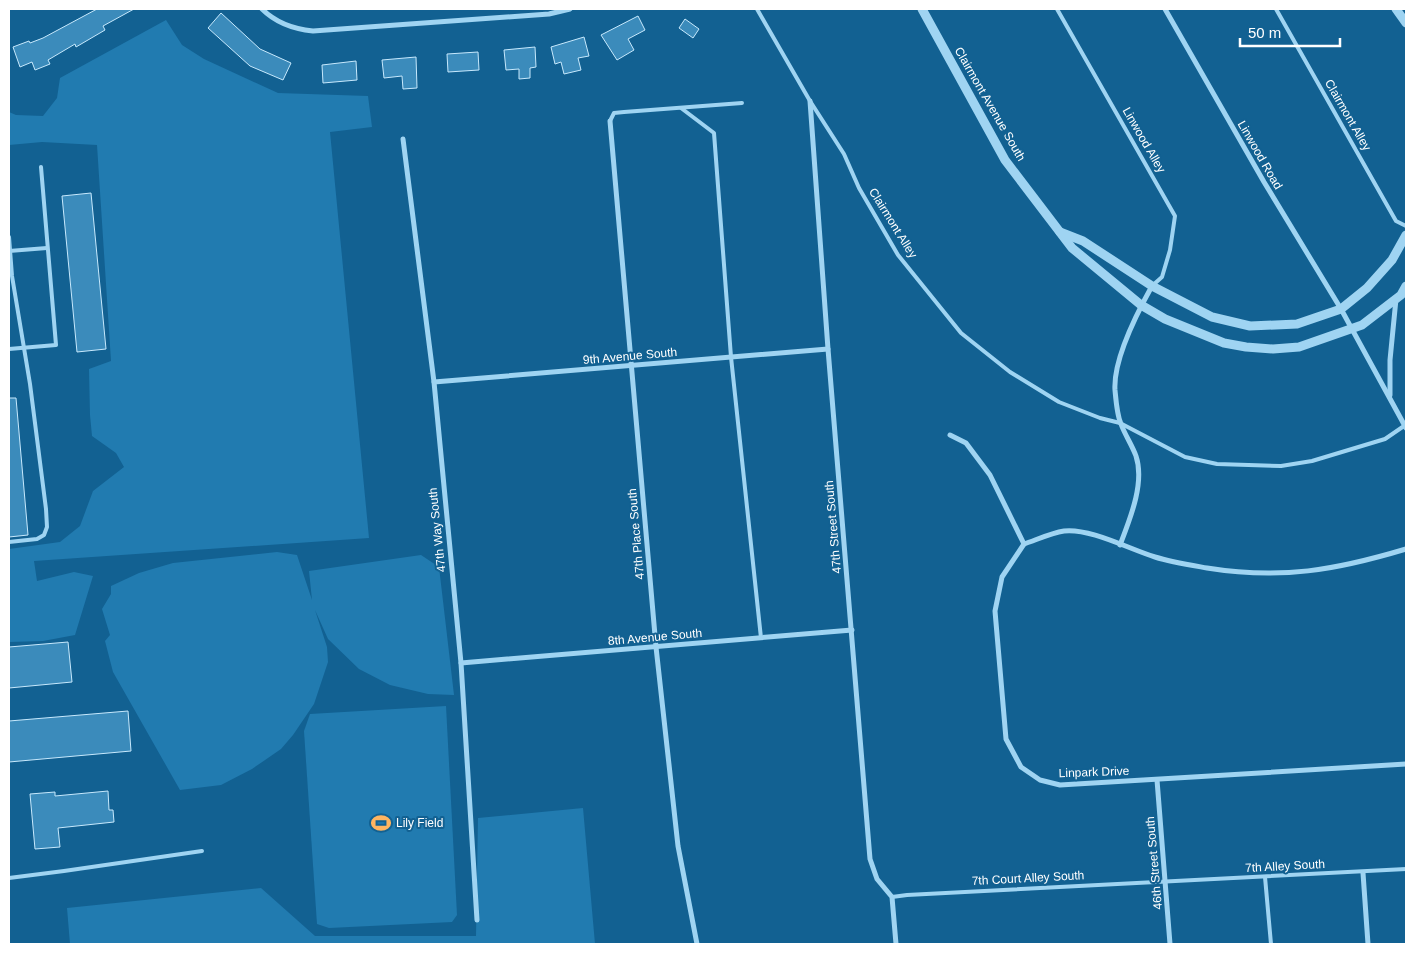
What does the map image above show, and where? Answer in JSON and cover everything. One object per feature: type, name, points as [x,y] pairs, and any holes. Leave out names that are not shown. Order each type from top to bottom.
[{"type":"street","points":[[262,9],[283,24],[293,28],[313,31],[549,14],[570,9]]},
{"type":"street","name":"Clairmont Avenue South","points":[[922,9],[1005,160],[1072,248],[1141,305],[1166,319],[1224,343],[1246,348],[1273,349],[1299,347],[1362,325],[1401,295],[1406,286]]},
{"type":"street","name":"Linwood Road","points":[[1165,9],[1264,182],[1352,328],[1405,427]]},
{"type":"street","points":[[1396,9],[1406,23]]},
{"type":"street","name":"47th Street South","points":[[810,101],[828,349],[870,859],[877,878],[892,897]]},
{"type":"street","name":"47th Place South","points":[[610,121],[656,647],[678,846],[697,944]]},
{"type":"street","name":"47th Way South","points":[[403,139],[434,382],[461,663],[477,920]]},
{"type":"street","points":[[1060,232],[1083,241],[1152,286],[1212,317],[1250,326],[1297,324],[1341,309],[1367,288],[1392,260],[1406,235]]},
{"type":"street","points":[[1120,545],[1132,513],[1139,473],[1136,456],[1120,422],[1115,388],[1120,354],[1141,305],[1152,286]]},
{"type":"street","points":[[1390,398],[1390,360],[1396,299]]},
{"type":"street","name":"9th Avenue South","points":[[434,382],[828,349]]},
{"type":"street","points":[[950,435],[966,443],[990,475],[1024,544],[1064,531],[1095,534],[1158,558],[1206,568],[1282,574],[1320,570],[1364,562],[1406,549]]},
{"type":"street","name":"Linpark Drive","points":[[1024,544],[1002,577],[996,611],[1006,740],[1021,767],[1040,780],[1060,785],[1406,764]]},
{"type":"street","name":"8th Avenue South","points":[[461,663],[852,630]]},
{"type":"street","name":"46th Street South","points":[[1157,780],[1170,944]]},
{"type":"street","points":[[1363,872],[1368,944]]},
{"type":"street","points":[[892,897],[896,944]]},
{"type":"lane","name":"Clairmont Alley","points":[[757,9],[810,101],[844,154],[858,188],[898,255],[961,333],[1010,372],[1059,402],[1100,418],[1120,422],[1185,457],[1217,464],[1281,466],[1312,461],[1385,439],[1405,427]]},
{"type":"lane","name":"Linwood Alley","points":[[1057,9],[1175,216],[1170,250],[1162,277],[1152,286]]},
{"type":"lane","name":"Clairmont Alley","points":[[1276,9],[1396,221],[1406,226]]},
{"type":"lane","points":[[610,121],[614,113],[742,103]]},
{"type":"lane","points":[[681,108],[714,132],[731,357],[760,638]]},
{"type":"lane","points":[[9,349],[56,345],[41,167]]},
{"type":"lane","points":[[9,237],[12,276],[24,348],[47,527],[44,535],[37,539],[9,542]]},
{"type":"lane","points":[[9,251],[48,248]]},
{"type":"lane","points":[[9,878],[202,851]]},
{"type":"lane","name":"7th Alley South","points":[[1165,881],[1406,869]]},
{"type":"lane","points":[[1265,877],[1271,944]]},
{"type":"lane","name":"7th Court Alley South","points":[[892,897],[1165,881]]},
{"type":"shaded area","points":[[166,20],[182,45],[204,59],[278,93],[368,96],[372,127],[330,132],[369,538],[34,561],[37,581],[74,572],[93,576],[75,635],[43,641],[9,642],[9,549],[60,542],[80,526],[93,491],[124,467],[116,453],[92,436],[90,415],[89,369],[111,361],[97,145],[42,142],[9,145],[9,112],[16,115],[43,116],[57,98],[60,78]]},
{"type":"shaded area","points":[[277,552],[297,555],[312,600],[309,571],[421,555],[439,567],[454,695],[428,694],[390,685],[359,669],[328,639],[315,610],[327,647],[328,662],[314,704],[293,735],[281,749],[252,769],[221,785],[180,790],[113,672],[105,641],[110,635],[102,609],[111,594],[111,586],[139,573],[173,563]]},
{"type":"shaded area","name":"Lily Field","points":[[446,706],[457,915],[452,922],[329,928],[317,924],[304,731],[310,714]]},
{"type":"shaded area","points":[[583,808],[595,944],[70,944],[67,908],[261,888],[315,936],[476,936],[478,818]]},
{"type":"building","points":[[97,9],[134,9],[103,26],[105,30],[76,47],[75,44],[48,60],[50,64],[35,70],[32,62],[20,67],[13,47],[43,38]]},
{"type":"building","points":[[221,13],[260,49],[291,63],[283,80],[250,66],[208,28]]},
{"type":"building","points":[[638,16],[645,30],[628,39],[634,50],[617,60],[601,35]]},
{"type":"building","points":[[685,19],[699,29],[693,38],[679,28]]},
{"type":"building","points":[[584,37],[589,56],[578,58],[581,70],[564,74],[561,62],[555,64],[551,47]]},
{"type":"building","points":[[535,47],[536,67],[530,68],[530,78],[519,79],[519,69],[506,70],[504,50]]},
{"type":"building","points":[[478,52],[479,70],[448,72],[447,54]]},
{"type":"building","points":[[416,57],[417,88],[403,89],[402,76],[384,78],[382,60]]},
{"type":"building","points":[[356,61],[357,80],[323,83],[322,65]]},
{"type":"building","points":[[91,193],[106,349],[77,352],[62,196]]},
{"type":"building","points":[[9,398],[16,398],[28,535],[9,537]]},
{"type":"building","points":[[68,642],[72,682],[9,688],[9,647]]},
{"type":"building","points":[[128,711],[131,751],[9,762],[9,721]]},
{"type":"building","points":[[108,791],[109,810],[113,810],[114,822],[58,828],[60,847],[35,849],[30,794],[55,792],[55,796]]},
{"type":"place","name":"Lily Field","points":[[381,823]]}]
